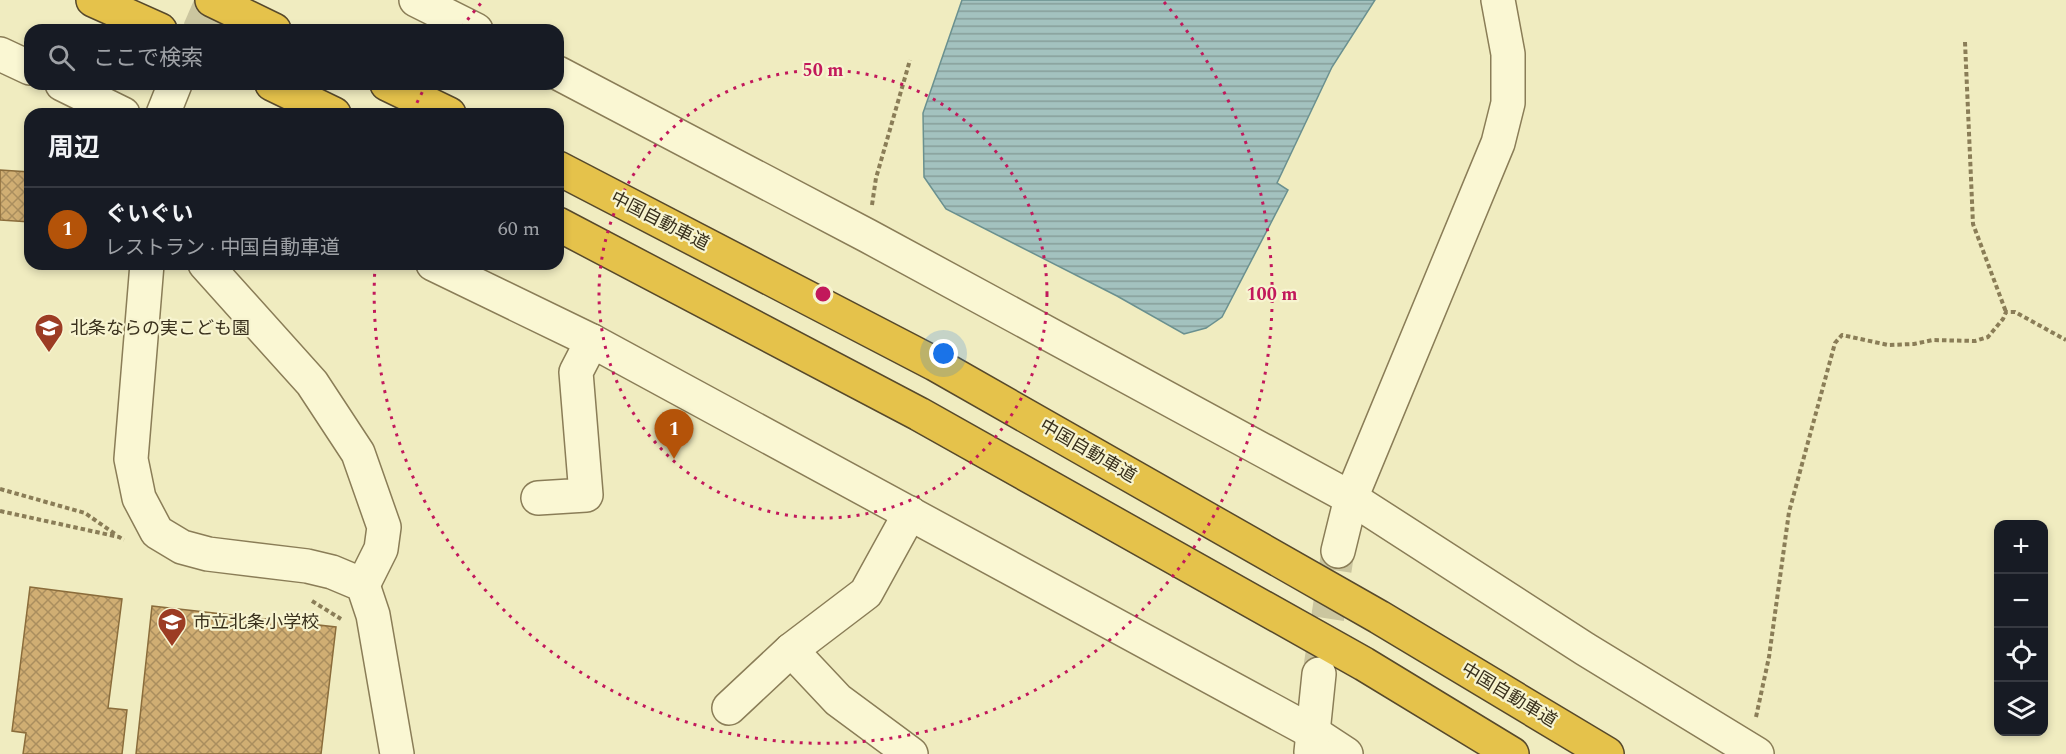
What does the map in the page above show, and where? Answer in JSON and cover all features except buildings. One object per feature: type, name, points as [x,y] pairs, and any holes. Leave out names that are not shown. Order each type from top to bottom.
[{"type":"highway","points":[[93,0],[147,24]]},
{"type":"highway","points":[[212,0],[262,24]]},
{"type":"highway","points":[[284,90],[322,108]]},
{"type":"highway","points":[[399,90],[437,108]]},
{"type":"highway","name":"中国自動車道","points":[[564,171],[935,364],[1379,617],[1607,754]]},
{"type":"highway","points":[[564,227],[920,414],[1364,664],[1512,754]]},
{"type":"street","points":[[1338,551],[1351,498],[1498,143],[1508,103],[1508,54],[1498,0]]},
{"type":"street","points":[[427,2],[466,24]]},
{"type":"street","points":[[0,54],[24,65]]},
{"type":"street","points":[[564,76],[868,236],[1351,498],[1584,649],[1753,752]]},
{"type":"street","points":[[74,90],[111,108]]},
{"type":"street","points":[[166,108],[173,90]]},
{"type":"street","points":[[147,270],[131,459],[139,498],[157,532],[182,548],[208,554],[307,566],[332,572],[363,585]]},
{"type":"street","points":[[210,270],[312,383],[358,453],[384,527],[381,549],[363,585],[373,615],[397,754]]},
{"type":"street","points":[[445,270],[592,341],[910,513],[1312,744],[1346,754]]},
{"type":"street","points":[[538,498],[586,495],[576,372],[592,341]]},
{"type":"street","points":[[729,708],[791,650],[866,593],[910,513]]},
{"type":"street","points":[[791,650],[838,700],[911,754]]},
{"type":"street","points":[[1312,744],[1319,674]]},
{"type":"path","points":[[1753,752],[1789,512],[1835,343],[1842,335],[1888,345],[1914,344],[1934,340],[1975,341],[1988,337],[2003,320],[2006,312],[1973,224],[1965,42]]},
{"type":"path","points":[[868,236],[876,178],[910,60]]},
{"type":"path","points":[[2006,312],[2015,312],[2066,340]]},
{"type":"path","points":[[0,489],[85,513],[128,543]]},
{"type":"path","points":[[0,511],[119,537]]},
{"type":"path","points":[[308,598],[343,621]]},
{"type":"water","points":[[962,0],[1375,0],[1332,67],[1277,183],[1288,190],[1222,317],[1206,328],[1184,334],[1117,296],[946,209],[924,177],[923,113]]},
{"type":"tunnel","points":[[202,24],[212,0]]},
{"type":"tunnel","points":[[1320,667],[1338,551]]},
{"type":"place","name":"北条ならの実こども園","points":[[49,354]]},
{"type":"place","name":"ぐいぐい","points":[[674,459]]},
{"type":"place","name":"市立北条小学校","points":[[172,648]]}]
